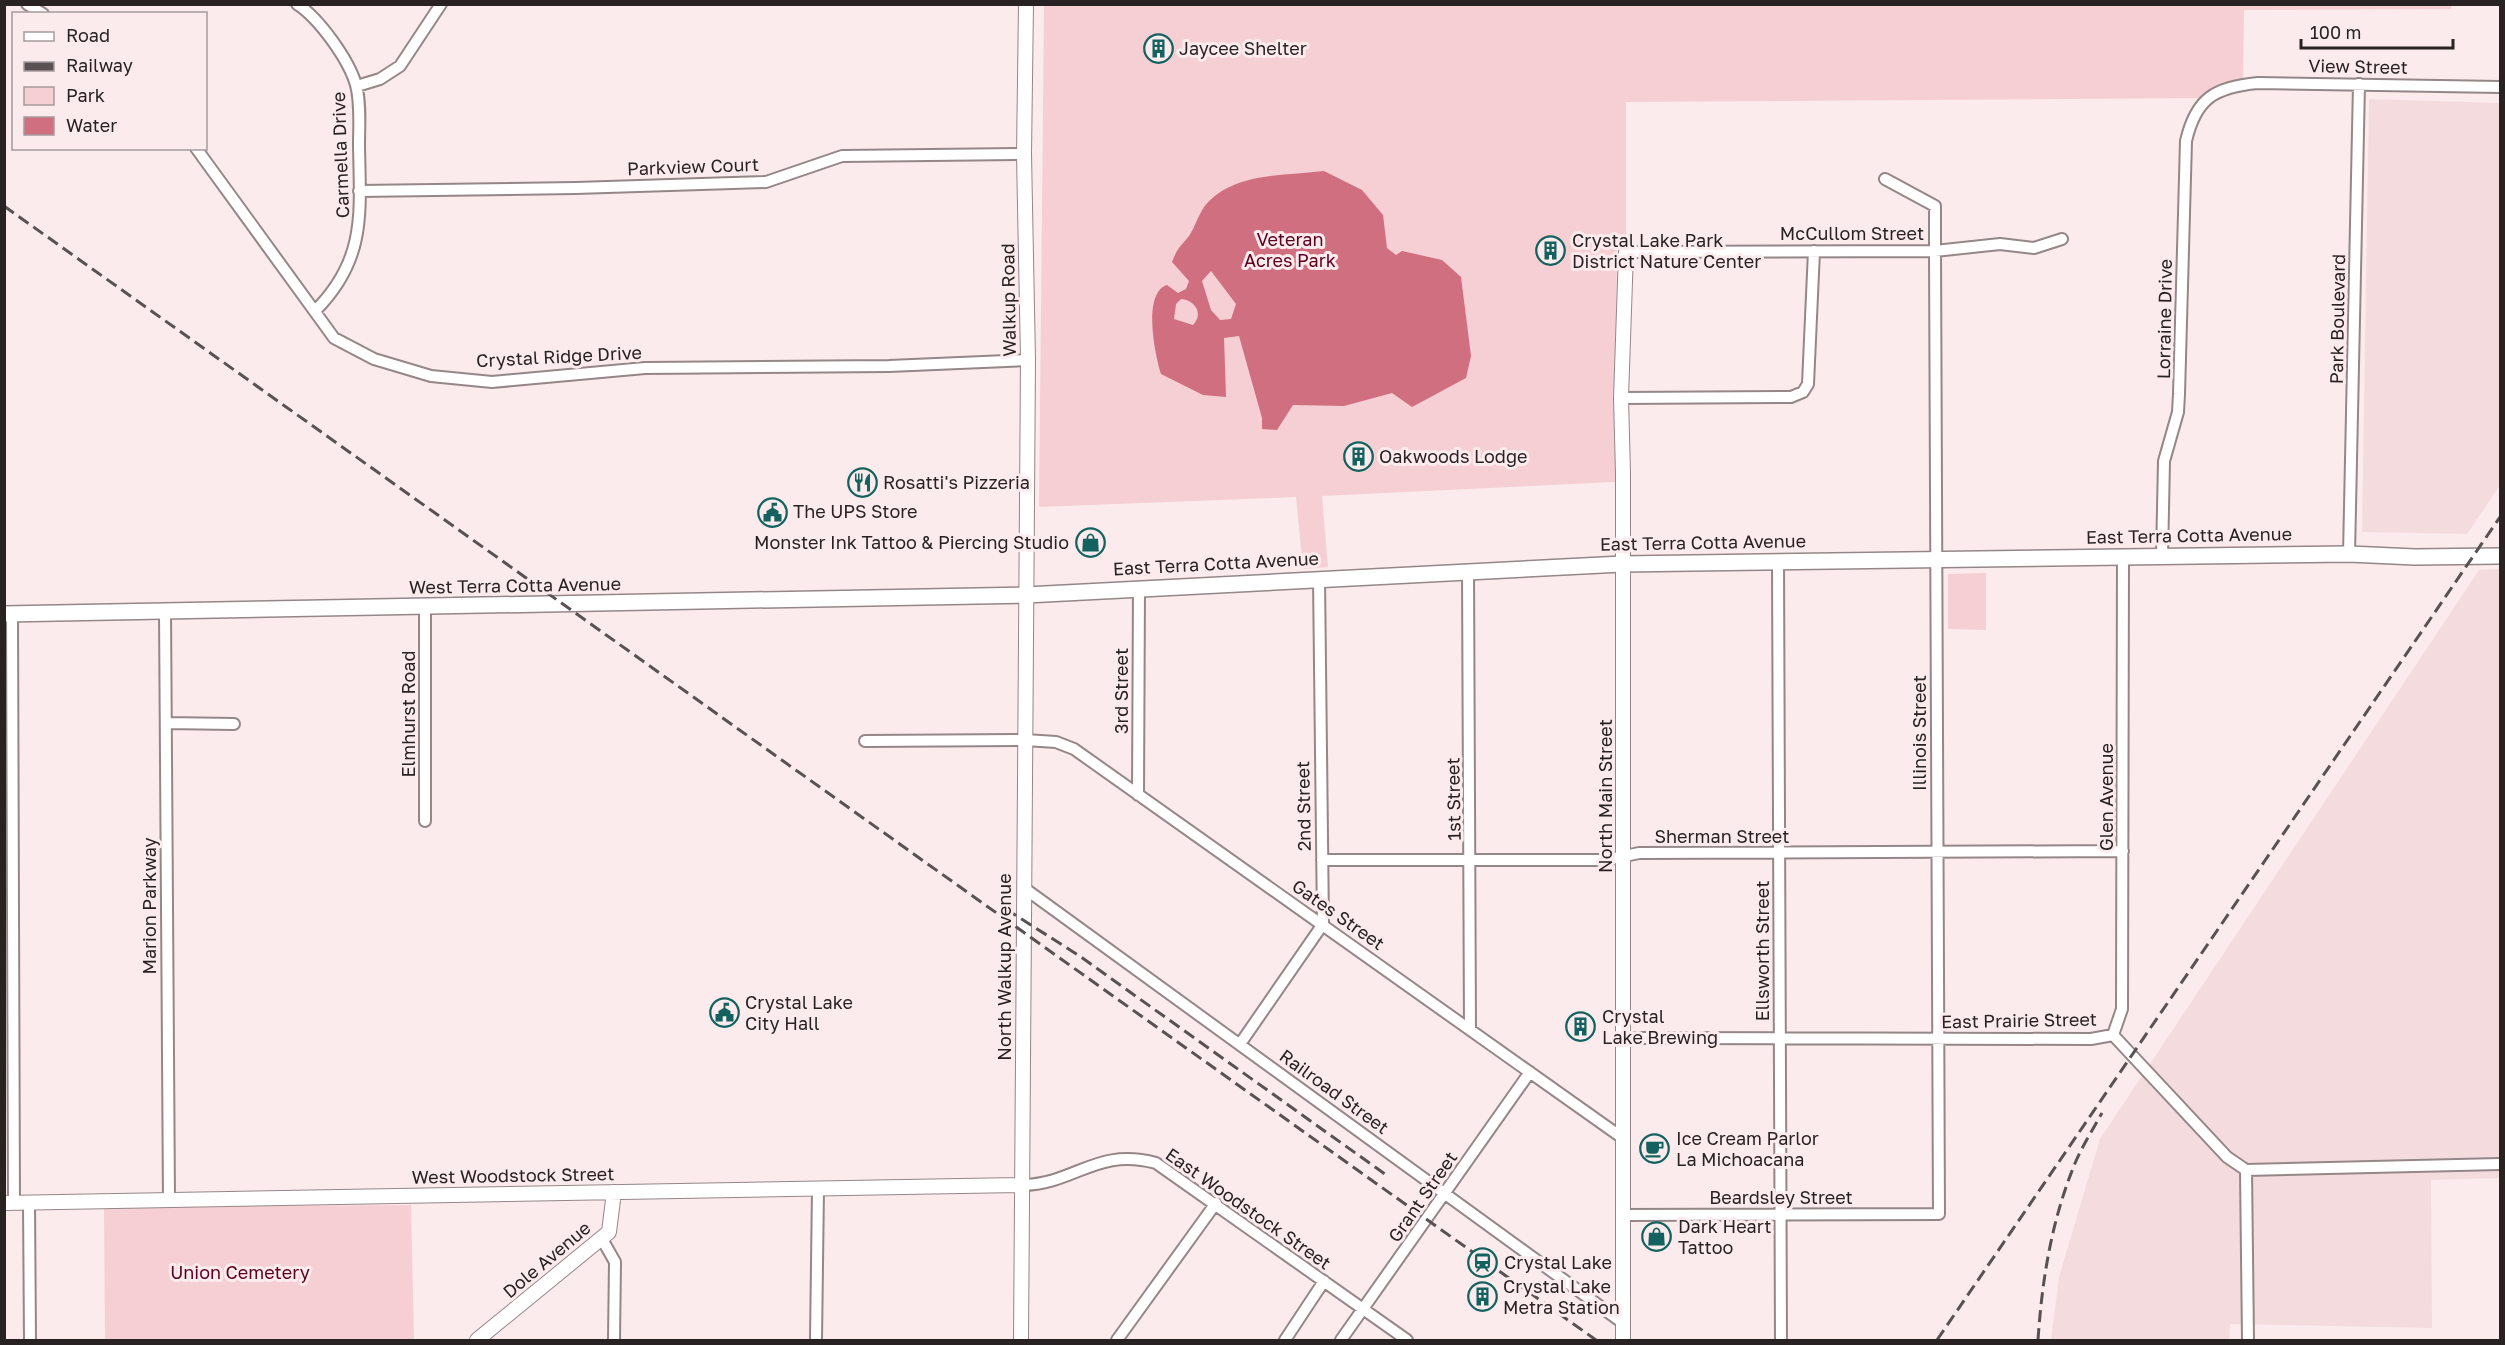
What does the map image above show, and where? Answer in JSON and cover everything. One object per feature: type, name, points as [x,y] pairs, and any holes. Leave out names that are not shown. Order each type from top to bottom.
[{"type":"main road","name":"East Terra Cotta Avenue","points":[[2381,554],[2414,549],[2500,548]]},
{"type":"main road","name":"East Terra Cotta Avenue","points":[[1026,595],[1468,570],[1622,564],[2349,554],[2415,557],[2500,556]]},
{"type":"main road","name":"West Terra Cotta Avenue","points":[[8,614],[1026,595]]},
{"type":"street","points":[[27,4],[40,12]]},
{"type":"street","name":"Carmella Drive","points":[[297,4],[327,35],[357,86],[359,230],[350,262],[335,292],[315,311]]},
{"type":"street","points":[[357,86],[380,79],[400,66],[441,4]]},
{"type":"street","name":"Walkup Road","points":[[1026,4],[1024,154],[1028,360],[1026,595]]},
{"type":"street","name":"View Street","points":[[2216,93],[2229,87],[2258,83],[2500,87]]},
{"type":"street","name":"Park Boulevard","points":[[2349,554],[2359,84]]},
{"type":"street","name":"Lorraine Drive","points":[[2162,556],[2164,461],[2178,412],[2180,394],[2186,141],[2190,122],[2199,105],[2216,93]]},
{"type":"street","name":"Crystal Ridge Drive","points":[[197,150],[334,338],[374,359],[431,376],[492,382],[645,368],[879,366],[1028,360]]},
{"type":"street","name":"Parkview Court","points":[[359,191],[766,182],[842,156],[1024,154]]},
{"type":"street","name":"Illinois Street","points":[[1885,179],[1935,206],[1939,1214]]},
{"type":"street","name":"McCullom Street","points":[[1626,252],[1935,251],[2000,244],[2034,248],[2062,239]]},
{"type":"street","points":[[1621,398],[1791,397],[1803,392],[1808,384],[1814,251]]},
{"type":"street","name":"North Main Street","points":[[1623,1341],[1624,857],[1621,398],[1626,252]]},
{"type":"street","name":"Glen Avenue","points":[[2113,1035],[2122,1009],[2123,557]]},
{"type":"street","name":"Ellsworth Street","points":[[1778,561],[1781,1341]]},
{"type":"street","name":"1st Street","points":[[1468,570],[1470,1029]]},
{"type":"street","name":"2nd Street","points":[[1319,578],[1323,924]]},
{"type":"street","name":"3rd Street","points":[[1138,795],[1139,588]]},
{"type":"street","name":"North Walkup Avenue","points":[[1021,1341],[1026,595]]},
{"type":"street","name":"Elmhurst Road","points":[[425,608],[425,821]]},
{"type":"street","name":"Marion Parkway","points":[[165,611],[169,1200]]},
{"type":"street","points":[[8,614],[16,1203],[30,1341]]},
{"type":"street","points":[[166,723],[234,724]]},
{"type":"street","name":"Gates Street","points":[[865,741],[1025,740],[1065,744],[1323,924],[1624,1139]]},
{"type":"street","name":"Sherman Street","points":[[1322,860],[1606,860],[1638,854],[1937,854],[2124,851]]},
{"type":"street","name":"Railroad Street","points":[[1024,888],[1623,1323]]},
{"type":"street","points":[[1240,1044],[1323,924]]},
{"type":"street","name":"East Prairie Street","points":[[1624,1038],[2091,1039],[2113,1035],[2228,1157],[2246,1170]]},
{"type":"street","name":"Grant Street","points":[[1341,1341],[1530,1072]]},
{"type":"street","name":"East Woodstock Street","points":[[1022,1185],[1049,1182],[1096,1163],[1125,1158],[1156,1163],[1216,1203],[1407,1341]]},
{"type":"street","points":[[2248,1341],[2246,1170],[2500,1164]]},
{"type":"street","name":"West Woodstock Street","points":[[16,1203],[1022,1185]]},
{"type":"street","points":[[816,1341],[818,1189]]},
{"type":"street","name":"Dole Avenue","points":[[477,1341],[602,1239],[611,1226],[614,1192]]},
{"type":"street","points":[[1117,1341],[1216,1203]]},
{"type":"street","name":"Beardsley Street","points":[[1624,1215],[1939,1214]]},
{"type":"street","points":[[602,1239],[615,1262],[614,1341]]},
{"type":"street","points":[[1285,1341],[1324,1281]]},
{"type":"shaded area","points":[[2369,99],[2500,103],[2500,485],[2467,534],[2362,532]]},
{"type":"shaded area","points":[[2500,569],[2500,1178],[2431,1180],[2432,1328],[2230,1324],[2229,1340],[2051,1340],[2059,1277],[2100,1139],[2479,570]]},
{"type":"green space","name":"Veteran Acres Park","points":[[1044,5],[2451,5],[2451,9],[2244,10],[2243,84],[2208,98],[1626,102],[1626,246],[1617,247],[1615,482],[1322,496],[1328,567],[1303,569],[1296,497],[1039,507]]},
{"type":"green space","points":[[1986,573],[1986,630],[1948,629],[1948,574]]},
{"type":"green space","name":"Union Cemetery","points":[[411,1205],[414,1340],[105,1340],[104,1207]]},
{"type":"water","points":[[1324,171],[1362,190],[1383,215],[1387,248],[1396,255],[1402,251],[1442,260],[1461,277],[1471,356],[1466,378],[1412,407],[1392,393],[1344,406],[1293,405],[1277,430],[1262,429],[1262,418],[1239,336],[1224,338],[1226,397],[1203,395],[1161,374],[1152,325],[1155,300],[1159,290],[1167,285],[1178,293],[1186,289],[1189,281],[1172,262],[1191,233],[1204,207],[1216,196],[1229,187],[1260,178]],"holes":[[[1211,271],[1236,304],[1231,319],[1220,320],[1211,310],[1202,281]],[[1181,299],[1194,305],[1198,312],[1193,325],[1174,319],[1176,304]]]},
{"type":"railway","points":[[4,206],[1596,1340]]},
{"type":"railway","points":[[1937,1340],[2500,517]]},
{"type":"railway","points":[[1006,909],[1081,957],[1389,1177]]},
{"type":"railway","points":[[2038,1340],[2045,1272],[2060,1204],[2076,1161],[2102,1113]]},
{"type":"place","name":"Jaycee Shelter","points":[[1158,49]]},
{"type":"place","name":"Crystal Lake Park District Nature Center","points":[[1551,251]]},
{"type":"place","name":"Oakwoods Lodge","points":[[1358,457]]},
{"type":"place","name":"Rosatti's Pizzeria","points":[[862,483]]},
{"type":"place","name":"The UPS Store","points":[[772,512]]},
{"type":"place","name":"Monster Ink Tattoo & Piercing Studio","points":[[1090,543]]},
{"type":"place","name":"Crystal Lake City Hall","points":[[724,1013]]},
{"type":"place","name":"Crystal Lake Brewing","points":[[1581,1027]]},
{"type":"place","name":"Ice Cream Parlor La Michoacana","points":[[1655,1149]]},
{"type":"place","name":"Dark Heart Tattoo","points":[[1657,1237]]},
{"type":"place","name":"Crystal Lake","points":[[1483,1263]]},
{"type":"place","name":"Crystal Lake Metra Station","points":[[1482,1297]]}]
